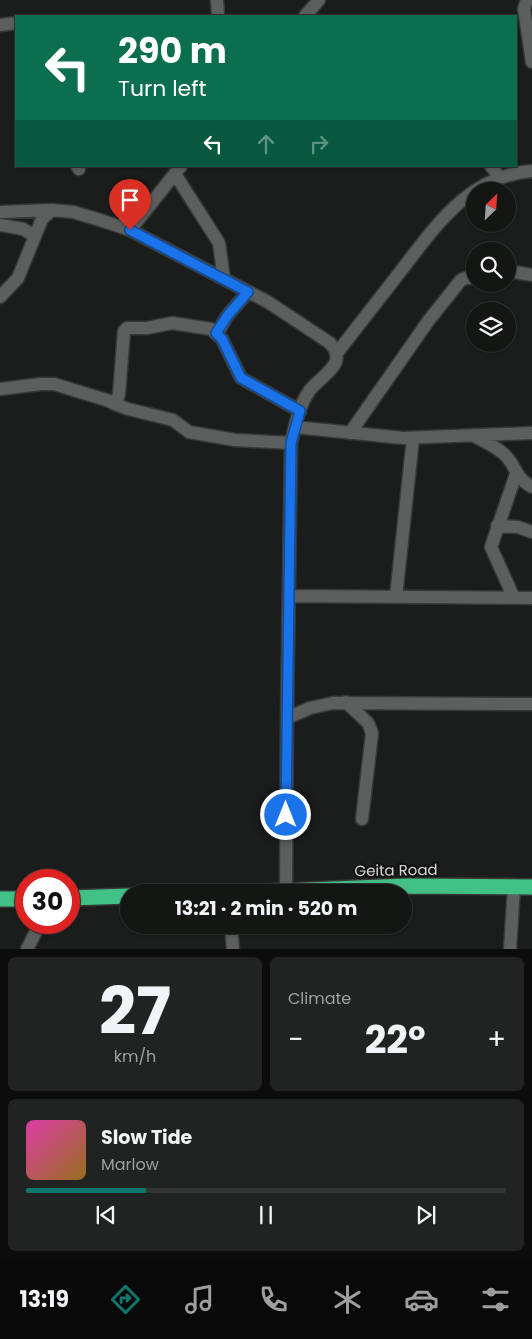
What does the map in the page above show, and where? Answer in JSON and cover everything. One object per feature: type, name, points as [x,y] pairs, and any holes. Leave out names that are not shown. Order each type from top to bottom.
[{"type":"highway","name":"Geita Road","points":[[412,886],[532,887]]},
{"type":"highway","points":[[80,898],[120,896]]},
{"type":"highway","points":[[0,899],[15,899]]},
{"type":"street","points":[[216,0],[218,15]]},
{"type":"street","points":[[306,15],[319,0]]},
{"type":"street","points":[[527,0],[524,9],[532,62]]},
{"type":"street","points":[[0,24],[15,23]]},
{"type":"street","points":[[492,167],[500,178]]},
{"type":"street","points":[[130,230],[178,170],[220,246],[224,279]]},
{"type":"street","points":[[286,884],[286,718],[291,443],[300,411],[309,392],[335,363],[337,353],[434,229],[458,203],[475,191],[500,178],[532,171]]},
{"type":"street","points":[[0,212],[52,210],[73,212],[130,230],[294,318],[330,343],[337,353]]},
{"type":"street","points":[[0,297],[18,278],[42,219],[52,210]]},
{"type":"street","points":[[0,226],[23,229],[35,236]]},
{"type":"street","points":[[516,273],[532,275]]},
{"type":"street","points":[[350,432],[419,334],[461,280],[466,278]]},
{"type":"street","points":[[216,333],[228,315],[248,292]]},
{"type":"street","points":[[112,403],[116,403],[119,394],[122,334],[125,330],[128,328],[147,328],[172,323],[206,327],[216,333],[222,339],[241,378],[300,411]]},
{"type":"street","points":[[0,389],[41,384],[65,386],[128,409],[173,420],[189,432],[234,440],[291,443]]},
{"type":"street","points":[[295,427],[413,438],[532,433]]},
{"type":"street","points":[[472,435],[502,452],[521,480],[532,487]]},
{"type":"street","points":[[396,597],[413,438]]},
{"type":"street","points":[[514,598],[491,550],[497,526],[516,474]]},
{"type":"street","points":[[497,526],[518,527],[532,532]]},
{"type":"street","points":[[289,596],[532,598]]},
{"type":"street","points":[[286,718],[310,708],[346,702],[532,704]]},
{"type":"street","points":[[346,702],[368,724],[372,733],[362,819]]},
{"type":"street","points":[[510,949],[514,887]]},
{"type":"street","points":[[27,949],[35,934]]},
{"type":"street","points":[[232,934],[233,949]]},
{"type":"route","points":[[130,230],[248,292],[228,315],[216,333],[222,339],[241,378],[245,382],[300,411],[291,443],[286,815]]}]
